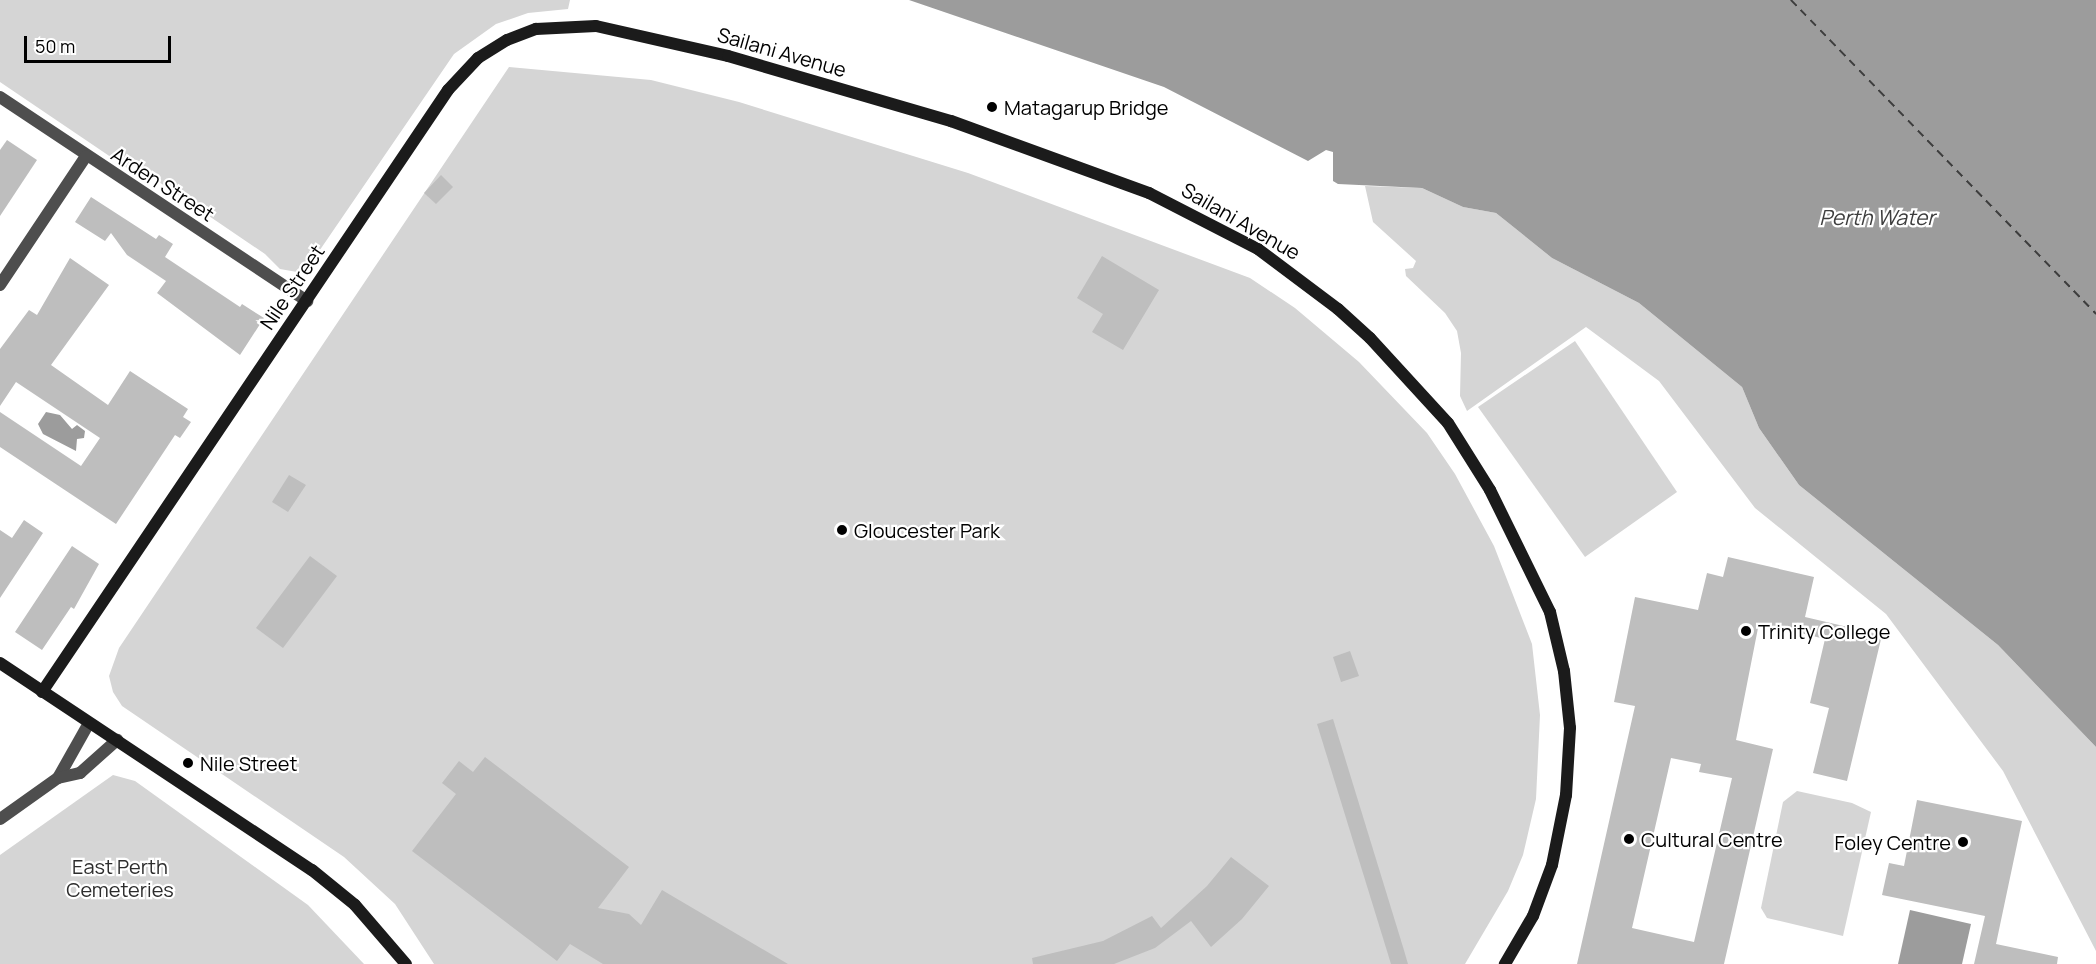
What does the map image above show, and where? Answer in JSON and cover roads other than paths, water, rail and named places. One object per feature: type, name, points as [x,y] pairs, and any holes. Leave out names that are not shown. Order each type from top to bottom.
[{"type":"street","name":"Sailani Avenue","points":[[478,57],[507,40],[536,29],[596,26],[662,39],[951,121],[1149,193],[1258,249],[1338,309],[1448,423],[1505,518],[1550,612],[1564,671],[1570,728],[1566,795],[1552,865],[1533,916],[1505,964]]},
{"type":"street","name":"Nile Street","points":[[42,692],[448,90],[478,57]]},
{"type":"street","name":"Arden Street","points":[[0,97],[307,301]]},
{"type":"street","points":[[0,285],[86,156]]},
{"type":"street","points":[[0,663],[312,870],[355,905],[406,964]]},
{"type":"street","points":[[58,778],[89,723]]},
{"type":"street","points":[[0,819],[58,778],[80,773],[117,740]]},
{"type":"water","name":"Perth Water","points":[[909,0],[2096,0],[2096,747],[1998,645],[1799,485],[1759,428],[1742,387],[1639,303],[1552,258],[1496,213],[1463,207],[1422,188],[1338,184],[1333,181],[1333,152],[1326,150],[1308,161],[1164,87]]},
{"type":"water","points":[[46,412],[60,415],[72,429],[77,425],[85,431],[84,438],[77,439],[76,451],[43,434],[38,424]]},
{"type":"water","points":[[1910,910],[1971,924],[1962,964],[1898,964]]},
{"type":"place","name":"Matagarup Bridge","points":[[992,107]]},
{"type":"place","name":"Gloucester Park","points":[[842,530]]},
{"type":"place","name":"Trinity College","points":[[1746,631]]},
{"type":"place","name":"Nile Street","points":[[188,763]]},
{"type":"place","name":"Cultural Centre","points":[[1629,839]]},
{"type":"place","name":"Foley Centre","points":[[1963,842]]},
{"type":"park label","name":"East Perth Cemeteries","points":[[120,878]]}]
